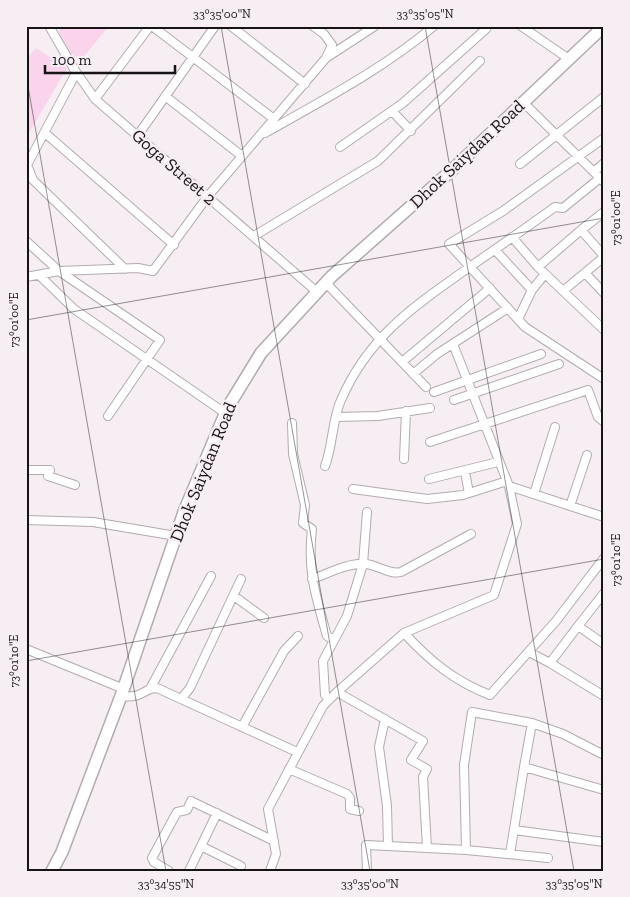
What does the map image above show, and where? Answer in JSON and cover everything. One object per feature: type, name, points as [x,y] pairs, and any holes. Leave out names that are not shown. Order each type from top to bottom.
[{"type":"main road","name":"Dhok Saiydan Road","points":[[52,871],[62,852],[123,692],[176,536],[225,413],[261,353],[326,283],[569,59],[601,33]]},
{"type":"street","name":"Goga Street 2","points":[[49,26],[76,73],[95,99],[317,292]]},
{"type":"street","points":[[95,99],[151,26],[274,119]]},
{"type":"street","points":[[138,135],[215,26]]},
{"type":"street","points":[[231,26],[305,84]]},
{"type":"street","points":[[326,58],[376,26]]},
{"type":"street","points":[[261,135],[357,80],[414,43],[434,26]]},
{"type":"street","points":[[520,26],[569,59]]},
{"type":"street","points":[[26,277],[59,271],[138,268],[153,271],[174,245],[208,196],[326,58],[332,45],[318,28]]},
{"type":"street","points":[[340,147],[392,111],[486,29]]},
{"type":"street","points":[[254,236],[378,161],[412,131],[480,61]]},
{"type":"street","points":[[76,73],[28,165],[33,180],[125,269]]},
{"type":"street","points":[[165,96],[242,156]]},
{"type":"street","points":[[520,164],[604,97]]},
{"type":"street","points":[[524,102],[599,177]]},
{"type":"street","points":[[392,111],[412,131]]},
{"type":"street","points":[[45,133],[174,245]]},
{"type":"street","points":[[604,138],[502,212],[449,244],[525,327],[604,379]]},
{"type":"street","points":[[326,466],[332,446],[340,401],[358,366],[394,324],[420,301],[555,207],[563,208],[599,177],[604,163]]},
{"type":"street","points":[[538,267],[580,230],[604,212]]},
{"type":"street","points":[[563,291],[604,257],[580,230]]},
{"type":"street","points":[[512,238],[538,267],[604,330]]},
{"type":"street","points":[[26,241],[59,271],[160,340],[108,416]]},
{"type":"street","points":[[495,250],[532,290]]},
{"type":"street","points":[[586,273],[604,293]]},
{"type":"street","points":[[518,319],[532,290],[545,274]]},
{"type":"street","points":[[39,275],[74,309],[225,413]]},
{"type":"street","points":[[326,283],[426,387]]},
{"type":"street","points":[[402,362],[490,288]]},
{"type":"street","points":[[413,374],[452,344],[508,308]]},
{"type":"street","points":[[270,871],[276,854],[268,809],[323,706],[404,634],[494,595],[517,524],[508,484],[452,344]]},
{"type":"street","points":[[434,392],[466,379],[541,354]]},
{"type":"street","points":[[454,400],[559,364]]},
{"type":"street","points":[[430,442],[484,426],[588,390],[598,417],[604,422]]},
{"type":"street","points":[[336,417],[378,416],[430,408]]},
{"type":"street","points":[[404,459],[406,411]]},
{"type":"street","points":[[292,423],[293,454],[304,505],[303,523],[312,529],[310,550],[315,601],[327,636],[334,640]]},
{"type":"street","points":[[534,494],[555,426]]},
{"type":"street","points":[[570,506],[587,455]]},
{"type":"street","points":[[429,479],[465,472],[498,462]]},
{"type":"street","points":[[26,470],[50,470],[48,476],[74,485]]},
{"type":"street","points":[[465,472],[469,493]]},
{"type":"street","points":[[353,489],[427,499],[469,493],[508,484],[570,506],[603,513]]},
{"type":"street","points":[[329,700],[325,695],[322,665],[347,616],[363,564],[367,512]]},
{"type":"street","points":[[26,520],[93,522],[176,536]]},
{"type":"street","points":[[312,579],[363,564],[376,565],[397,573],[401,572],[471,534]]},
{"type":"street","points":[[404,634],[433,663],[477,690],[490,695],[556,621],[604,558]]},
{"type":"street","points":[[150,689],[212,576]]},
{"type":"street","points":[[181,699],[190,688],[242,579]]},
{"type":"street","points":[[550,663],[604,593]]},
{"type":"street","points":[[234,596],[264,618]]},
{"type":"street","points":[[578,626],[604,644]]},
{"type":"street","points":[[242,726],[284,651],[298,636]]},
{"type":"street","points":[[26,649],[134,698],[150,689],[156,688],[297,752]]},
{"type":"street","points":[[529,652],[604,696]]},
{"type":"street","points":[[337,692],[423,741],[411,760],[427,769],[423,777],[426,848]]},
{"type":"street","points":[[466,850],[464,765],[472,712],[532,723],[563,734],[604,755]]},
{"type":"street","points":[[385,719],[379,747],[387,806],[388,846]]},
{"type":"street","points":[[510,854],[532,723]]},
{"type":"street","points":[[524,767],[604,790]]},
{"type":"street","points":[[289,768],[347,794],[350,798],[350,810],[359,811]]},
{"type":"street","points":[[170,871],[154,862],[152,858],[177,812],[187,810],[191,801],[194,800],[274,841]]},
{"type":"street","points":[[189,871],[217,813]]},
{"type":"street","points":[[514,830],[604,842]]},
{"type":"street","points":[[367,871],[366,845],[466,850],[548,858]]},
{"type":"street","points":[[201,846],[241,866]]},
{"type":"shaded area","points":[[60,26],[109,26],[80,61],[58,42]]},
{"type":"shaded area","points":[[36,48],[67,68],[26,138],[26,59]]}]
